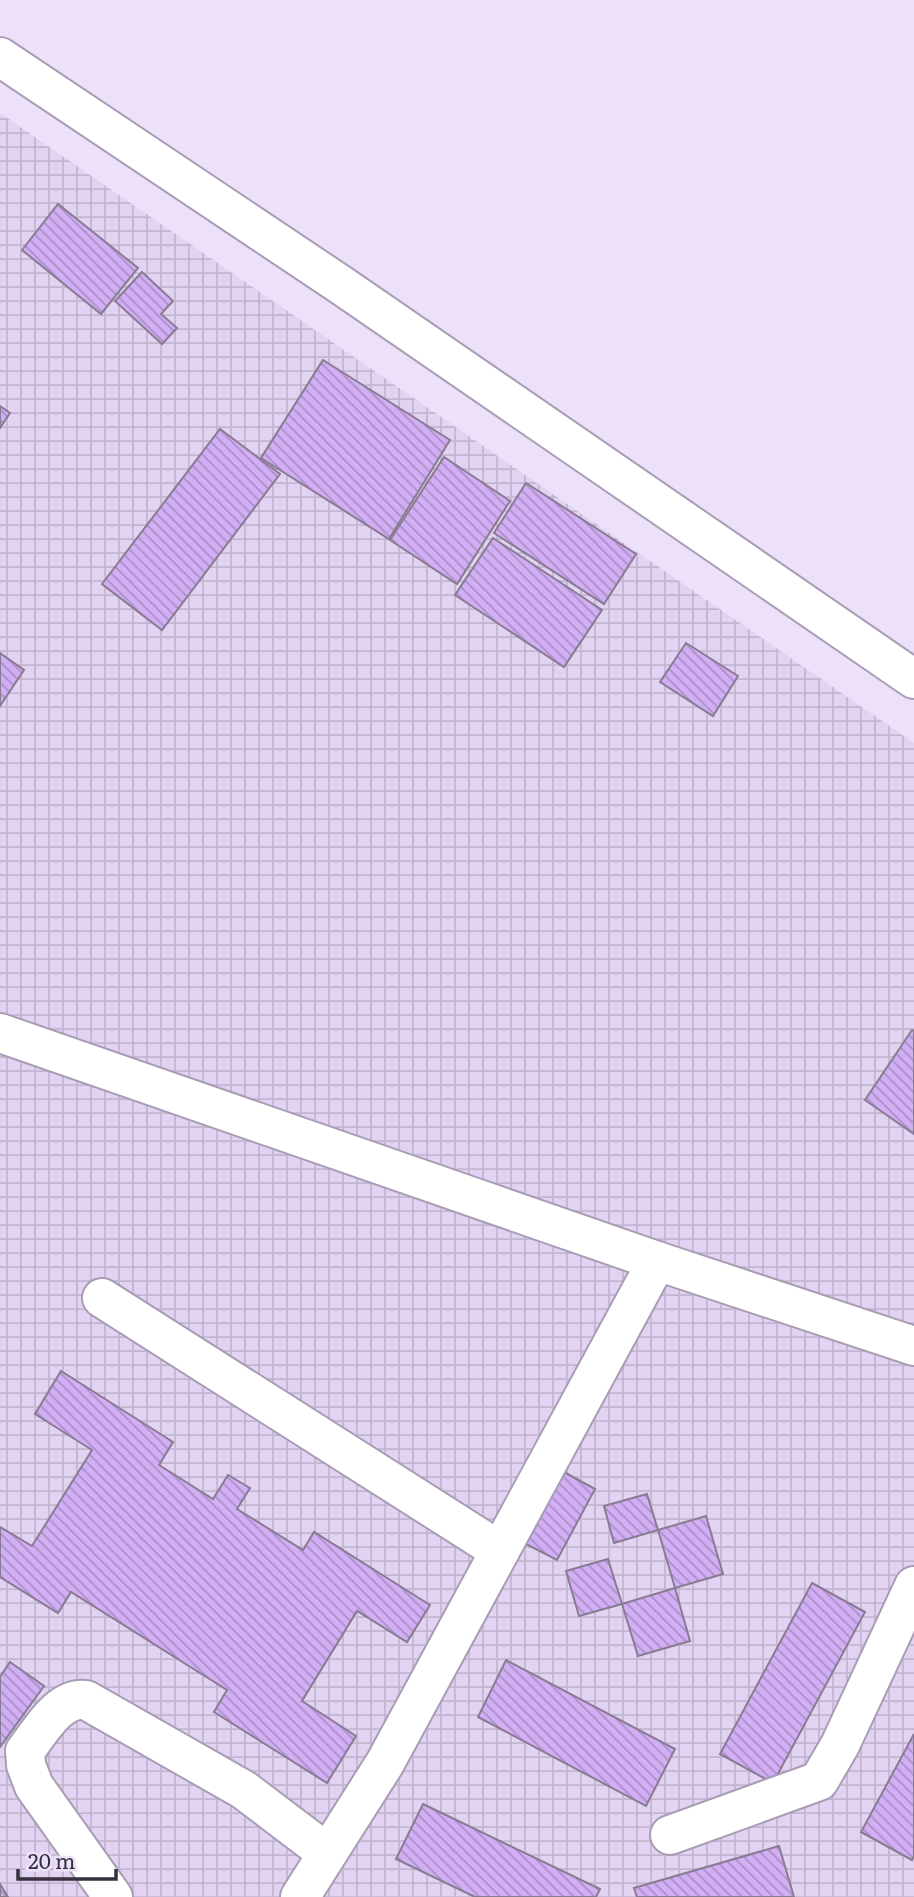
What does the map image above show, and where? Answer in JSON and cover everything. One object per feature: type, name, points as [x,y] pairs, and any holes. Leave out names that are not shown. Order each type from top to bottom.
[{"type":"street","points":[[0,57],[341,285],[914,679]]},
{"type":"street","points":[[0,1033],[657,1261],[914,1346]]},
{"type":"street","points":[[300,1897],[385,1763],[657,1261]]},
{"type":"street","points":[[102,1298],[500,1551]]},
{"type":"street","points":[[670,1835],[819,1781],[840,1745],[914,1586]]},
{"type":"street","points":[[113,1897],[34,1786],[26,1765],[25,1751],[63,1704],[76,1698],[86,1700],[244,1790],[327,1853]]},
{"type":"shaded area","points":[[0,113],[914,743],[914,1897],[0,1897]]},
{"type":"building","points":[[58,204],[138,268],[101,314],[22,250]]},
{"type":"building","points":[[142,272],[173,301],[161,314],[177,328],[162,344],[115,301]]},
{"type":"building","points":[[323,360],[450,440],[389,539],[261,458]]},
{"type":"building","points":[[0,406],[10,413],[0,428]]},
{"type":"building","points":[[220,429],[280,474],[162,630],[102,584]]},
{"type":"building","points":[[444,457],[510,501],[457,584],[390,540]]},
{"type":"building","points":[[526,483],[636,554],[604,604],[494,533]]},
{"type":"building","points":[[493,538],[602,610],[564,667],[455,595]]},
{"type":"building","points":[[686,643],[738,676],[713,716],[660,682]]},
{"type":"building","points":[[0,653],[24,670],[0,706]]},
{"type":"building","points":[[912,1030],[914,1031],[914,1134],[865,1100]]},
{"type":"building","points":[[61,1371],[173,1442],[159,1465],[213,1499],[228,1475],[250,1488],[237,1509],[303,1550],[314,1532],[430,1605],[407,1642],[357,1611],[302,1701],[356,1736],[327,1783],[214,1712],[227,1690],[71,1592],[58,1613],[0,1577],[0,1527],[32,1546],[92,1450],[35,1414]]},
{"type":"building","points":[[562,1471],[595,1489],[557,1560],[524,1543]]},
{"type":"building","points":[[647,1494],[658,1530],[614,1543],[604,1506]]},
{"type":"building","points":[[706,1516],[723,1574],[675,1588],[658,1530]]},
{"type":"building","points":[[608,1559],[622,1604],[579,1616],[566,1571]]},
{"type":"building","points":[[812,1583],[865,1612],[773,1783],[720,1754]]},
{"type":"building","points":[[675,1588],[690,1641],[638,1656],[622,1604]]},
{"type":"building","points":[[506,1660],[675,1749],[646,1806],[478,1717]]},
{"type":"building","points":[[10,1662],[44,1686],[0,1747],[0,1677]]},
{"type":"building","points":[[914,1734],[914,1856],[912,1860],[861,1832]]},
{"type":"building","points":[[423,1804],[600,1889],[596,1897],[475,1897],[396,1859]]},
{"type":"building","points":[[779,1846],[794,1897],[637,1897],[634,1888]]},
{"type":"building","points":[[0,1884],[8,1897],[0,1897]]}]
